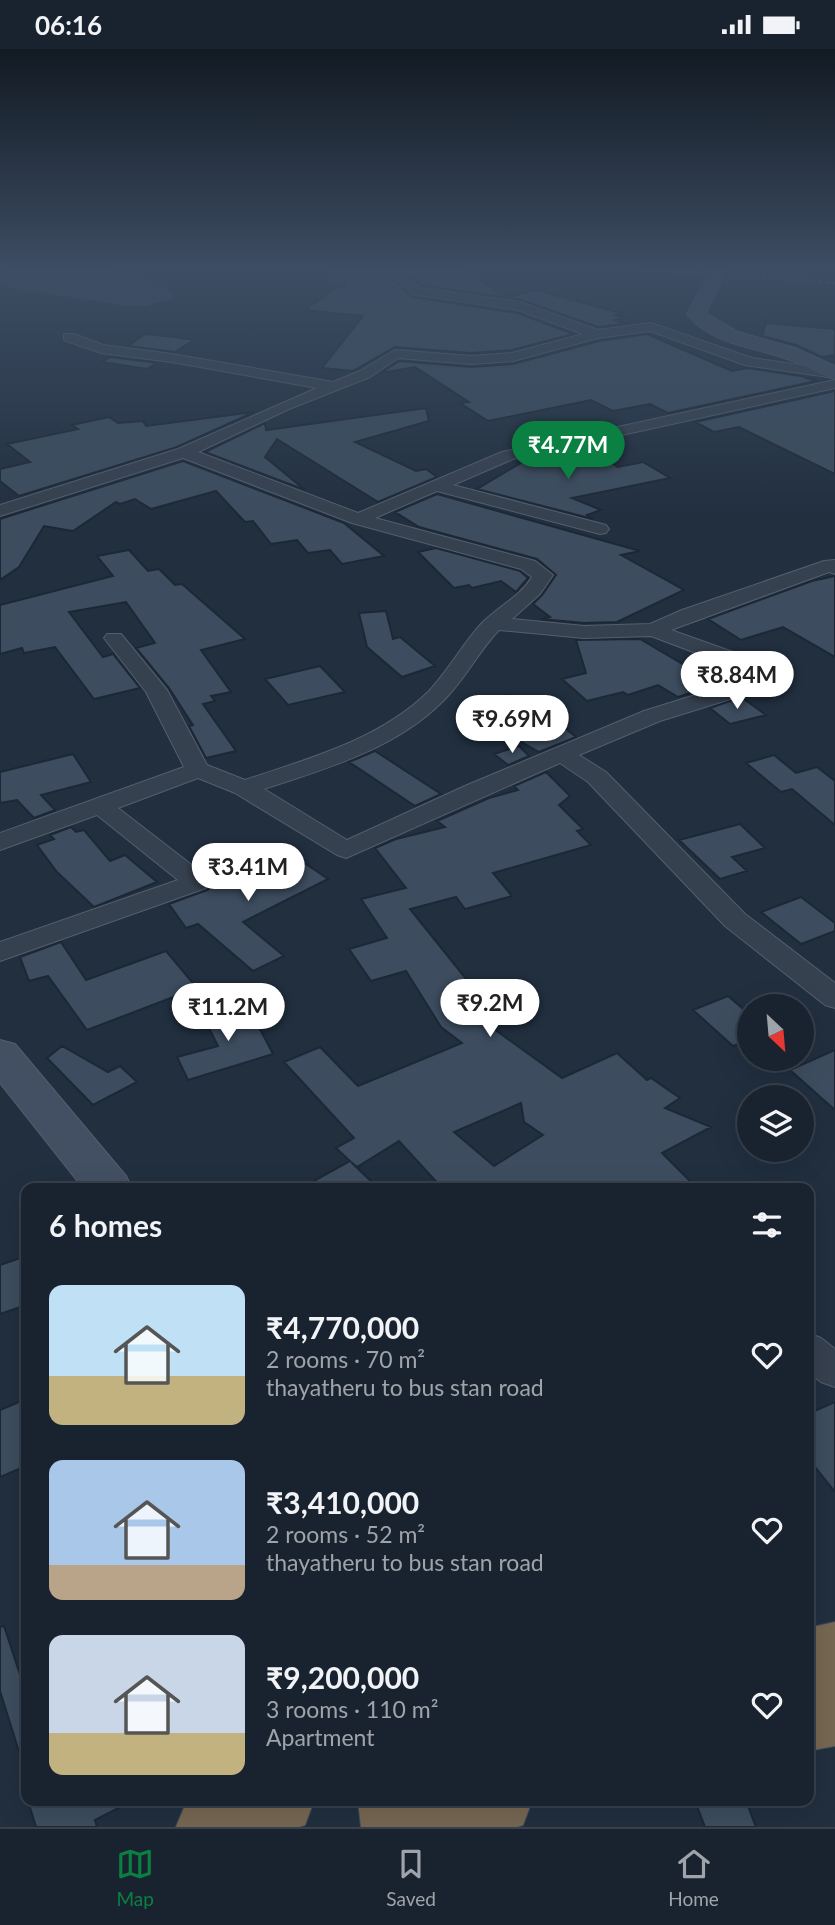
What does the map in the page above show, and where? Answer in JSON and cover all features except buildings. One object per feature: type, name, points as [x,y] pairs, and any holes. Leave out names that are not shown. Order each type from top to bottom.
[{"type":"highway","points":[[814,1658],[835,1653]]},
{"type":"highway","points":[[814,1718],[835,1714]]},
{"type":"highway","points":[[210,1827],[267,1806]]},
{"type":"highway","points":[[392,1806],[395,1827]]},
{"type":"highway","points":[[417,1827],[483,1806]]},
{"type":"main road","points":[[781,351],[803,358],[835,374]]},
{"type":"main road","points":[[0,1054],[106,1183]]},
{"type":"street","points":[[114,351],[336,386]]},
{"type":"street","points":[[0,511],[184,452],[284,406],[365,374],[396,354],[471,361],[513,357],[535,351]]},
{"type":"street","points":[[718,351],[750,362],[835,374]]},
{"type":"street","points":[[358,519],[508,455],[835,384]]},
{"type":"street","points":[[184,452],[358,519],[537,569],[543,575],[540,582],[495,623],[433,699],[395,727],[341,754],[244,788]]},
{"type":"street","points":[[437,486],[600,529]]},
{"type":"street","points":[[653,630],[689,614],[831,565],[835,568]]},
{"type":"street","points":[[0,842],[198,770],[244,788],[346,850],[652,716],[729,692],[756,668],[653,630],[584,632],[495,623]]},
{"type":"street","points":[[114,638],[156,690],[198,770]]},
{"type":"street","points":[[561,754],[597,778],[735,920],[835,998]]},
{"type":"street","points":[[0,952],[197,882],[99,805]]},
{"type":"street","points":[[814,1354],[835,1371]]}]
